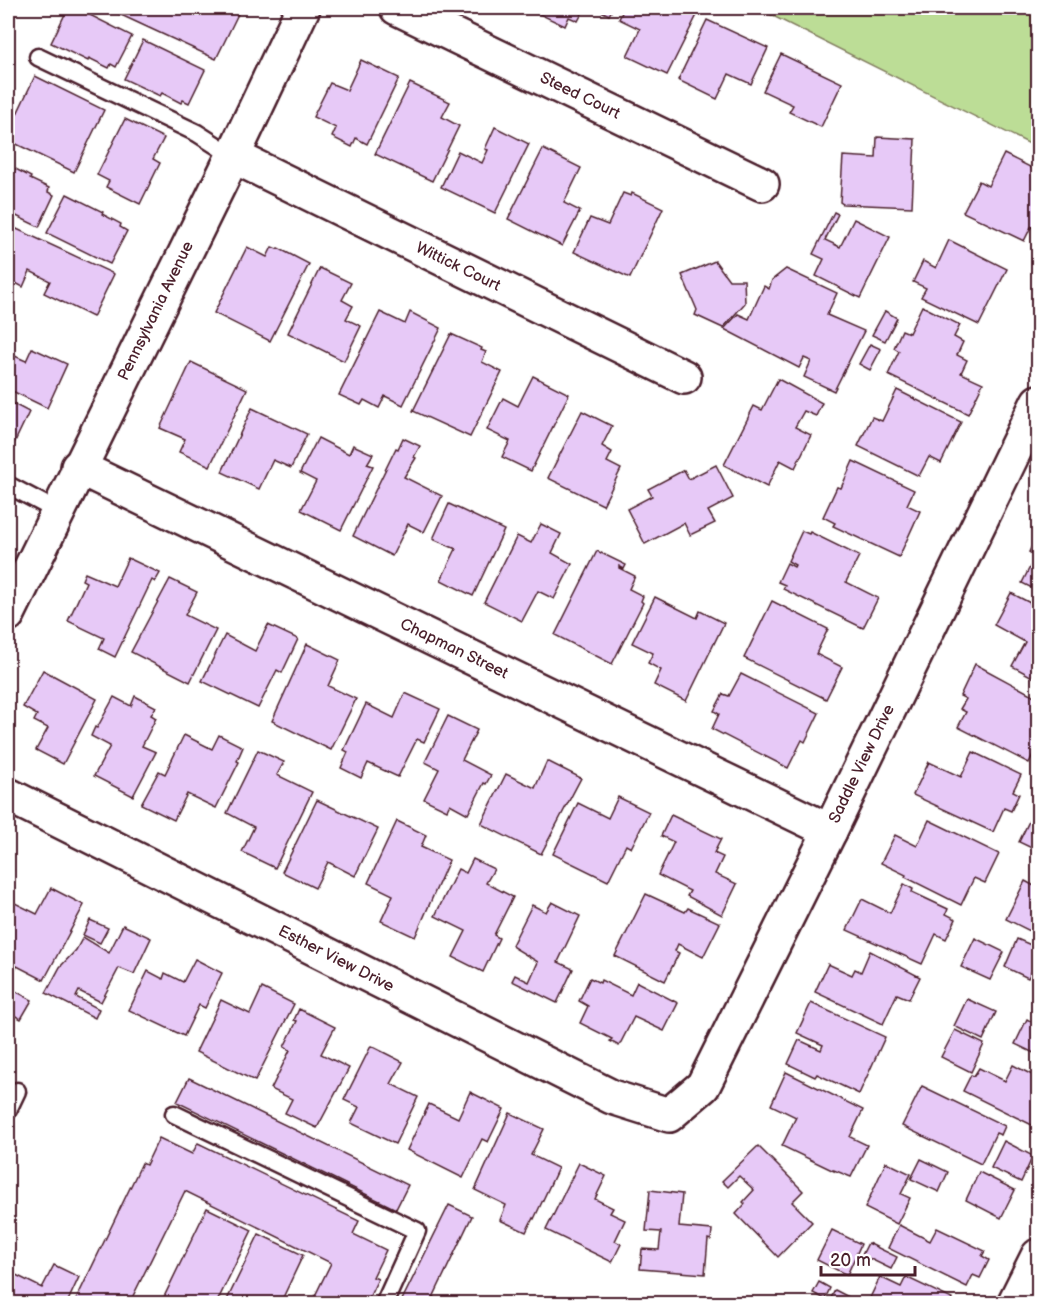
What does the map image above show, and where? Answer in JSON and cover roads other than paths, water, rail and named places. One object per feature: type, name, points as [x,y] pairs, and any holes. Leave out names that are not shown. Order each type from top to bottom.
[{"type":"street","name":"Pennsylvania Avenue","points":[[8,614],[78,467],[233,156],[303,8]]},
{"type":"street","name":"Steed Court","points":[[398,8],[762,184]]},
{"type":"street","name":"Wittick Court","points":[[233,156],[684,377]]},
{"type":"street","name":"Saddle View Drive","points":[[669,1115],[703,1086],[830,831],[1038,402]]},
{"type":"street","name":"Chapman Street","points":[[78,467],[830,831]]},
{"type":"street","name":"Esther View Drive","points":[[8,795],[612,1097],[669,1115]]},
{"type":"street","points":[[1014,1304],[1038,1256]]},
{"type":"lane","points":[[38,57],[196,133],[233,156]]},
{"type":"lane","points":[[8,485],[57,511]]},
{"type":"lane","points":[[8,1110],[17,1091]]},
{"type":"lane","points":[[174,1114],[417,1231],[384,1304]]}]
